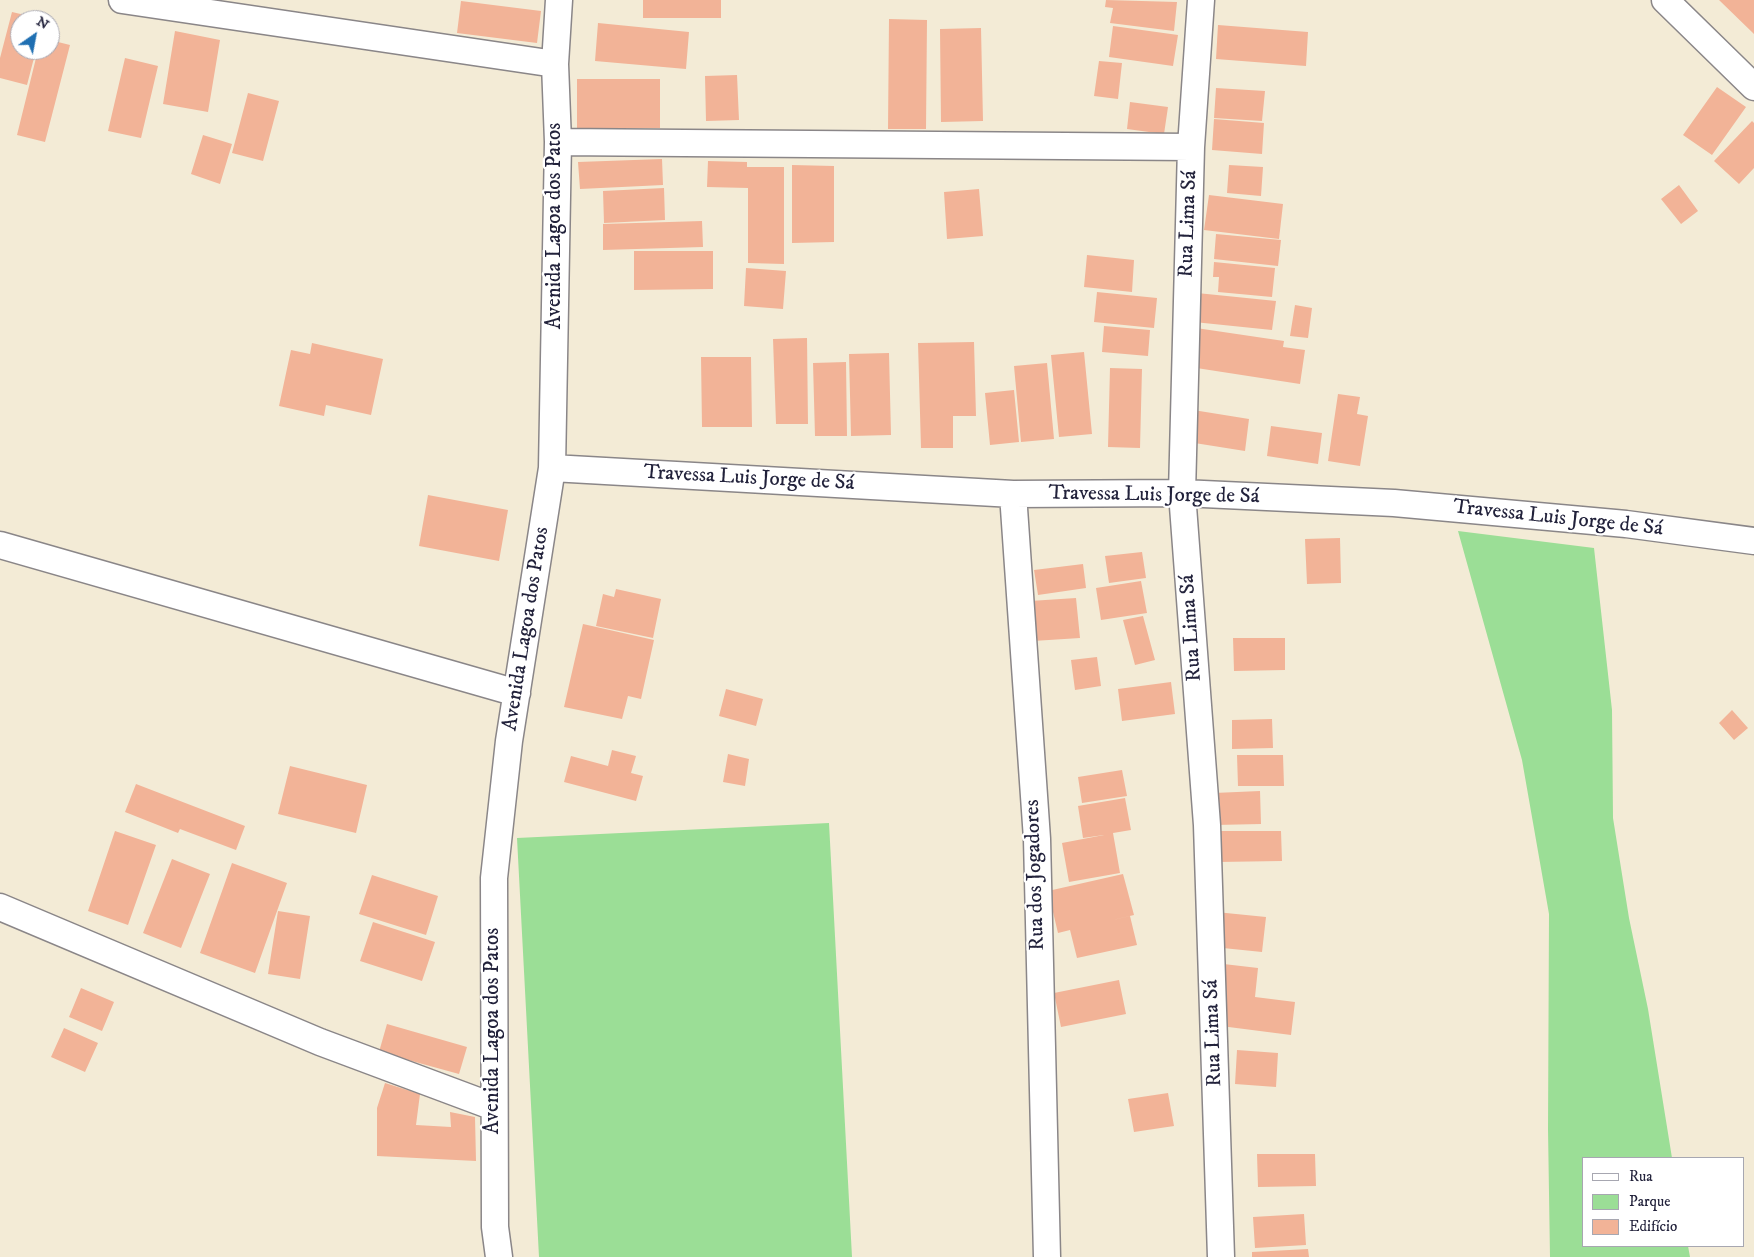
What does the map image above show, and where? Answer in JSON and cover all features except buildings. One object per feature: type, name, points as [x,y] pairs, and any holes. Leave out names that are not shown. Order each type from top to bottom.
[{"type":"street","points":[[122,0],[555,64]]},
{"type":"street","name":"Avenida Lagoa dos Patos","points":[[499,1257],[495,1227],[494,878],[509,741],[552,468],[558,142],[555,64],[559,0]]},
{"type":"street","name":"Rua Lima Sá","points":[[1201,0],[1192,147],[1182,493],[1207,825],[1221,1257]]},
{"type":"street","points":[[1665,0],[1754,87]]},
{"type":"street","points":[[558,142],[1192,147]]},
{"type":"street","name":"Travessa Luis Jorge de Sá","points":[[552,468],[1013,494],[1182,493],[1404,504],[1626,524],[1754,541]]},
{"type":"street","name":"Rua dos Jogadores","points":[[1013,494],[1036,839],[1047,1257]]},
{"type":"street","points":[[0,545],[517,693]]},
{"type":"street","points":[[0,907],[320,1042],[494,1107]]},
{"type":"green space","points":[[1458,531],[1594,548],[1612,710],[1613,818],[1629,918],[1648,1009],[1672,1157],[1582,1157],[1582,1247],[1688,1247],[1690,1257],[1550,1257],[1548,1129],[1549,914],[1522,760]]},
{"type":"green space","points":[[829,823],[852,1257],[539,1257],[517,838]]}]
